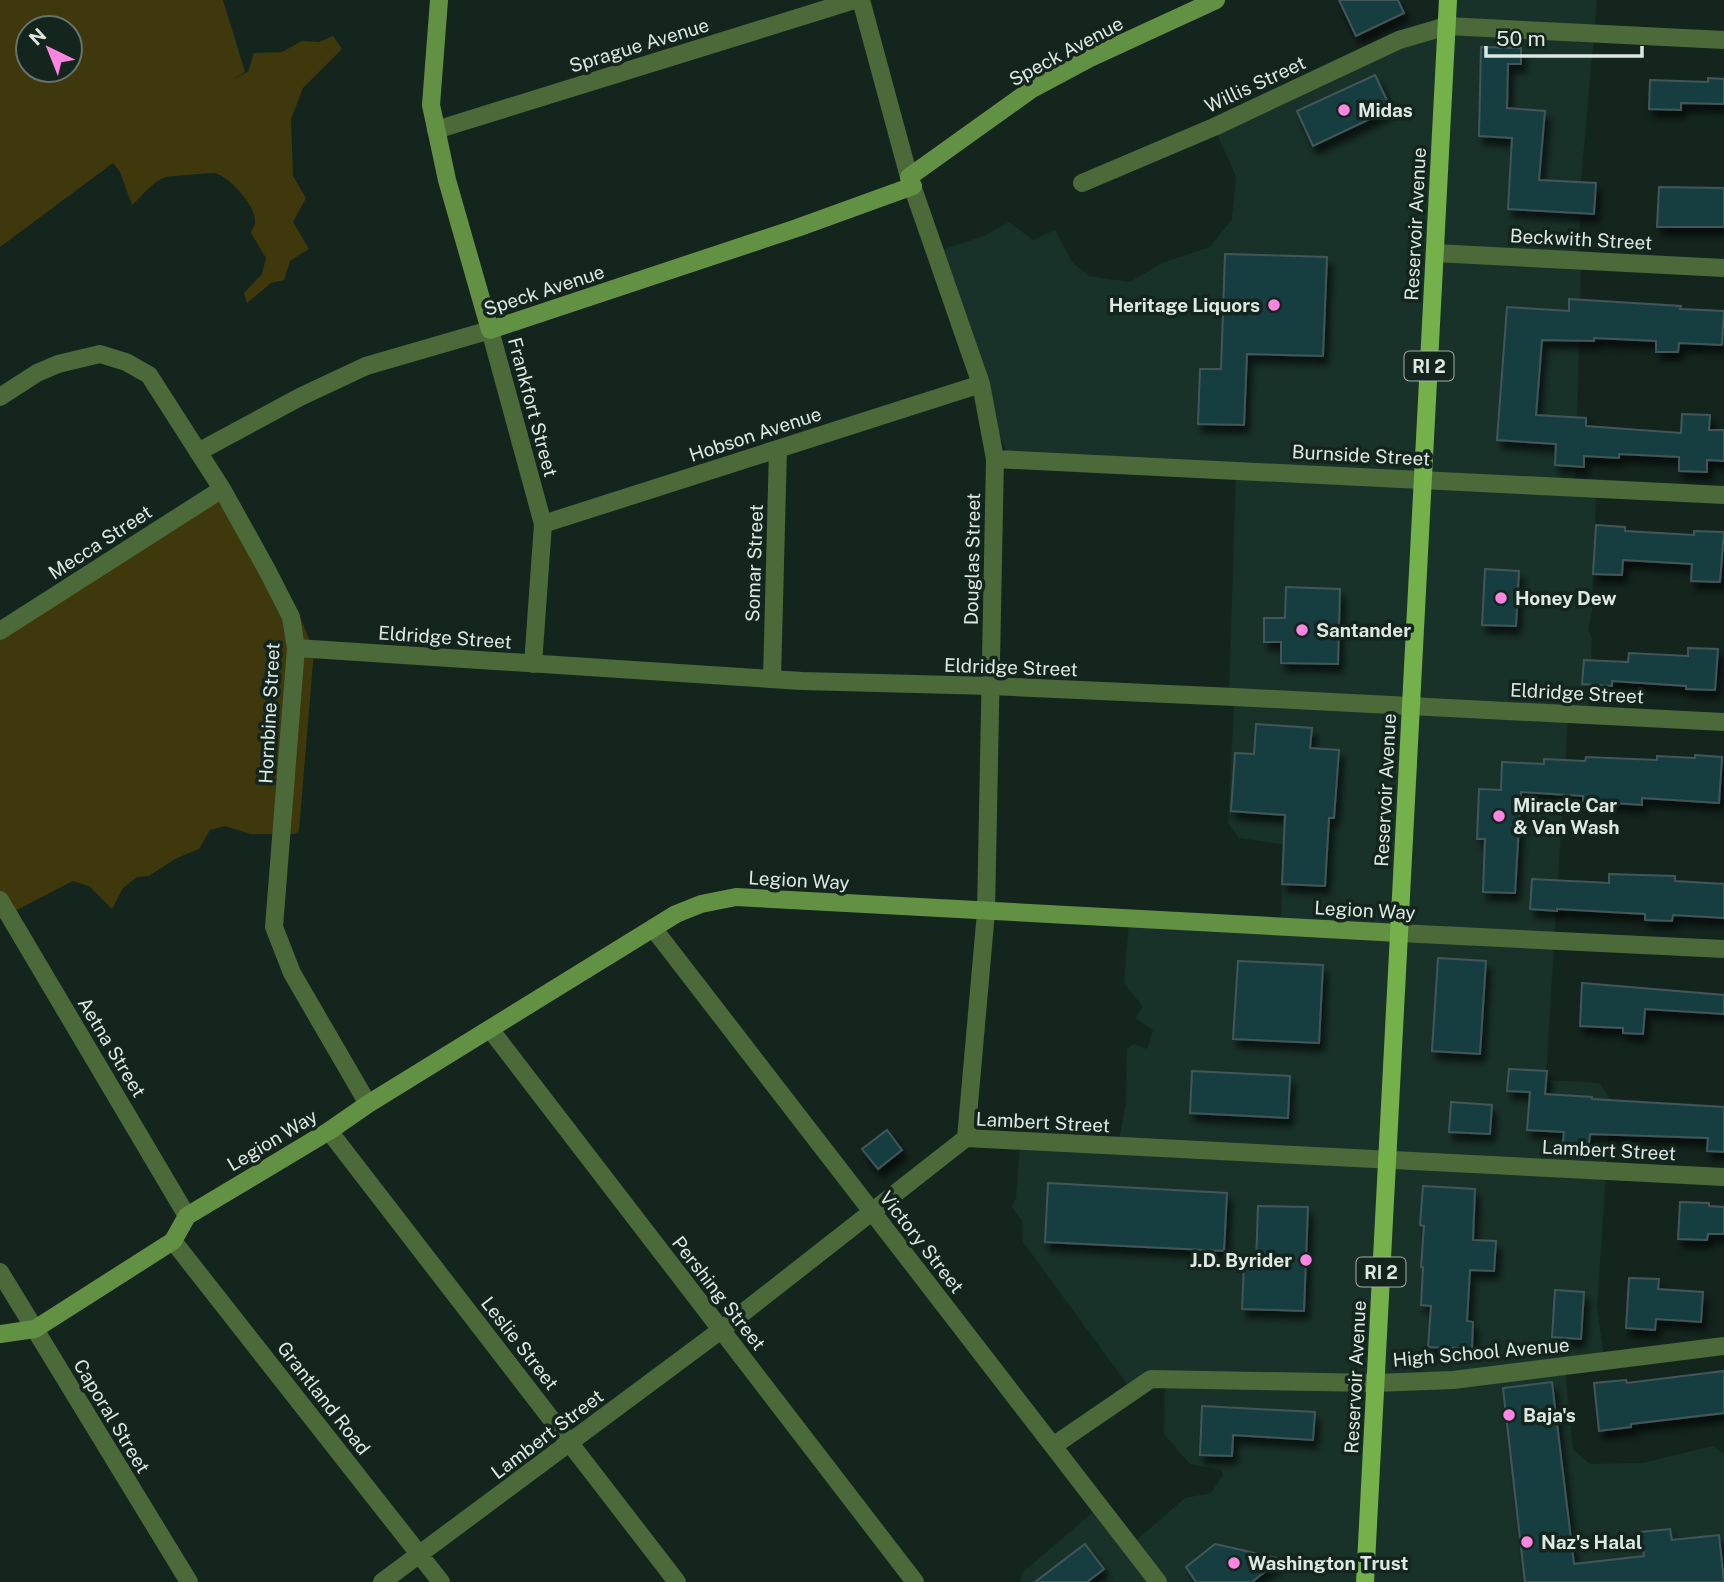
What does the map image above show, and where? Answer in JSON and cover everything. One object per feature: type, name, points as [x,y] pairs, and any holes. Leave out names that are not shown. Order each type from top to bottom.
[{"type":"main road","name":"Reservoir Avenue","points":[[1365,1582],[1448,0]]},
{"type":"street","name":"Frankfort Street","points":[[439,0],[431,105],[436,131],[447,180],[543,524],[533,664]]},
{"type":"street","name":"Sprague Avenue","points":[[436,131],[855,0]]},
{"type":"street","name":"Douglas Street","points":[[861,0],[911,181],[981,384],[995,459],[986,912],[966,1138]]},
{"type":"street","name":"Speck Avenue","points":[[198,452],[300,397],[366,366],[490,330],[797,228],[911,181],[1032,89],[1090,58],[1216,0]]},
{"type":"street","name":"Willis Street","points":[[1082,183],[1214,127],[1398,40],[1447,26],[1724,40]]},
{"type":"street","name":"Beckwith Street","points":[[1435,253],[1724,268]]},
{"type":"street","name":"Hornbine Street","points":[[0,397],[37,373],[58,364],[100,354],[126,362],[149,375],[222,489],[291,617],[296,648],[274,927],[292,973],[368,1104]]},
{"type":"street","name":"Hobson Avenue","points":[[543,524],[981,384]]},
{"type":"street","name":"Somar Street","points":[[772,679],[778,449]]},
{"type":"street","name":"Burnside Street","points":[[995,459],[1724,495]]},
{"type":"street","name":"Mecca Street","points":[[0,631],[222,489]]},
{"type":"street","name":"Eldridge Street","points":[[296,648],[772,679],[990,686],[1724,722]]},
{"type":"street","name":"Legion Way","points":[[0,1334],[35,1329],[173,1241],[187,1216],[329,1131],[368,1104],[676,914],[701,904],[736,897],[1724,949]]},
{"type":"street","name":"Aetna Street","points":[[0,900],[187,1216]]},
{"type":"street","name":"Victory Street","points":[[653,928],[1158,1582]]},
{"type":"street","name":"Pershing Street","points":[[490,1029],[915,1582]]},
{"type":"street","name":"Leslie Street","points":[[329,1131],[677,1582]]},
{"type":"street","name":"Lambert Street","points":[[382,1582],[721,1330],[966,1138],[1724,1177]]},
{"type":"street","name":"Grantland Road","points":[[173,1241],[440,1582]]},
{"type":"street","name":"Caporal Street","points":[[0,1272],[188,1582]]},
{"type":"street","name":"High School Avenue","points":[[1053,1446],[1151,1379],[1375,1383],[1453,1380],[1724,1346]]},
{"type":"shaded area","points":[[0,0],[223,0],[245,72],[233,79],[248,72],[254,53],[282,52],[302,41],[319,42],[333,36],[342,49],[303,88],[291,119],[293,176],[306,198],[293,222],[309,249],[290,261],[284,280],[271,283],[247,303],[244,293],[262,274],[266,258],[251,233],[255,224],[252,209],[228,180],[215,173],[166,177],[152,185],[132,205],[120,172],[113,163],[0,247]]},
{"type":"shaded area","points":[[1438,0],[1597,0],[1581,180],[1575,486],[1596,490],[1592,610],[1588,630],[1592,639],[1588,714],[1568,718],[1546,1076],[1547,1080],[1599,1083],[1611,1099],[1597,1307],[1604,1358],[1566,1365],[1566,1380],[1573,1449],[1590,1464],[1642,1463],[1713,1446],[1724,1454],[1724,1582],[1020,1582],[1022,1573],[1099,1507],[1132,1544],[1185,1498],[1211,1493],[1223,1475],[1221,1470],[1190,1464],[1164,1434],[1165,1377],[1130,1388],[1023,1242],[1022,1221],[1012,1207],[1016,1198],[1020,1143],[1119,1140],[1126,1104],[1127,1049],[1134,1044],[1147,1049],[1153,1030],[1135,1018],[1143,1007],[1124,983],[1129,921],[1281,920],[1283,844],[1239,838],[1228,823],[1234,704],[1229,695],[1236,472],[1010,459],[982,395],[942,250],[984,236],[1009,222],[1033,240],[1055,230],[1072,262],[1089,276],[1130,282],[1162,263],[1210,247],[1232,219],[1236,177],[1214,127],[1438,18]]},
{"type":"shaded area","points":[[218,500],[296,607],[314,651],[299,831],[295,834],[250,834],[225,826],[210,830],[199,849],[175,859],[149,876],[137,877],[123,888],[112,909],[89,886],[73,881],[13,912],[0,897],[0,640]]},
{"type":"building","points":[[1339,0],[1398,0],[1404,13],[1356,36]]},
{"type":"building","points":[[1481,47],[1521,48],[1521,64],[1508,64],[1507,108],[1545,111],[1539,180],[1596,183],[1594,214],[1508,209],[1512,138],[1479,136]]},
{"type":"building","name":"Midas","points":[[1375,75],[1391,109],[1313,146],[1297,111]]},
{"type":"building","points":[[1708,78],[1724,79],[1724,104],[1681,103],[1681,110],[1649,109],[1650,80],[1708,82]]},
{"type":"building","points":[[1659,187],[1724,188],[1724,227],[1657,227]]},
{"type":"building","name":"Heritage Liquors","points":[[1225,254],[1327,257],[1323,356],[1247,354],[1244,425],[1198,424],[1200,369],[1221,369]]},
{"type":"building","points":[[1569,299],[1724,311],[1722,345],[1679,343],[1678,352],[1656,352],[1656,341],[1594,338],[1594,341],[1542,340],[1536,415],[1586,418],[1586,426],[1681,433],[1682,414],[1710,415],[1709,430],[1724,430],[1724,461],[1707,460],[1707,472],[1679,471],[1679,457],[1619,454],[1619,458],[1584,456],[1584,467],[1555,465],[1556,444],[1497,440],[1507,307],[1569,311]]},
{"type":"building","points":[[1596,525],[1625,527],[1625,531],[1694,535],[1694,531],[1724,532],[1720,582],[1691,581],[1692,564],[1623,560],[1622,575],[1593,574]]},
{"type":"building","name":"Honey Dew","points":[[1485,569],[1519,571],[1516,626],[1482,625]]},
{"type":"building","name":"Santander","points":[[1286,587],[1340,589],[1338,664],[1281,663],[1281,642],[1264,642],[1264,618],[1285,618]]},
{"type":"building","points":[[1688,648],[1718,649],[1715,690],[1612,681],[1612,686],[1582,684],[1584,660],[1628,662],[1629,653],[1688,656]]},
{"type":"building","points":[[1256,724],[1312,728],[1310,748],[1339,750],[1334,818],[1329,818],[1325,886],[1282,884],[1285,815],[1231,811],[1235,753],[1254,754]]},
{"type":"building","points":[[1695,755],[1722,757],[1719,803],[1642,798],[1642,805],[1583,801],[1583,796],[1521,792],[1515,893],[1483,892],[1485,839],[1477,839],[1479,789],[1501,790],[1502,762],[1544,764],[1544,759],[1585,761],[1586,757],[1657,760],[1657,756],[1695,758]]},
{"type":"building","points":[[1609,874],[1675,876],[1675,881],[1724,884],[1724,918],[1673,915],[1672,921],[1645,920],[1645,914],[1530,909],[1532,879],[1609,883]]},
{"type":"building","points":[[1438,958],[1486,961],[1480,1054],[1432,1051]]},
{"type":"building","points":[[1238,961],[1323,965],[1319,1043],[1233,1039]]},
{"type":"building","points":[[1582,983],[1724,995],[1724,1014],[1645,1009],[1643,1034],[1623,1033],[1623,1028],[1580,1026]]},
{"type":"building","points":[[1509,1069],[1547,1071],[1545,1094],[1724,1107],[1724,1152],[1707,1151],[1708,1138],[1590,1134],[1589,1144],[1563,1142],[1564,1132],[1527,1130],[1530,1092],[1507,1091]]},
{"type":"building","points":[[1192,1071],[1290,1076],[1288,1118],[1190,1113]]},
{"type":"building","points":[[1451,1102],[1492,1105],[1490,1134],[1449,1132]]},
{"type":"building","points":[[887,1130],[902,1150],[878,1169],[862,1149]]},
{"type":"building","points":[[1048,1183],[1227,1193],[1224,1251],[1045,1242]]},
{"type":"building","points":[[1423,1186],[1475,1189],[1473,1240],[1496,1241],[1494,1271],[1470,1270],[1467,1321],[1473,1322],[1472,1349],[1428,1347],[1431,1306],[1421,1305],[1424,1226],[1420,1225]]},
{"type":"building","points":[[1680,1202],[1709,1203],[1709,1206],[1724,1207],[1724,1234],[1708,1234],[1707,1240],[1678,1239]]},
{"type":"building","points":[[1258,1206],[1308,1207],[1304,1311],[1242,1309],[1244,1263],[1256,1264]]},
{"type":"building","points":[[1629,1278],[1659,1279],[1658,1289],[1703,1292],[1701,1322],[1656,1319],[1655,1330],[1626,1328]]},
{"type":"building","points":[[1555,1290],[1584,1292],[1581,1339],[1552,1337]]},
{"type":"building","points":[[1724,1371],[1724,1413],[1631,1424],[1631,1427],[1599,1431],[1594,1383],[1626,1380],[1627,1383]]},
{"type":"building","points":[[1552,1382],[1574,1564],[1644,1556],[1641,1532],[1670,1529],[1672,1540],[1719,1535],[1724,1582],[1525,1582],[1503,1388]]},
{"type":"building","points":[[1202,1406],[1315,1412],[1313,1440],[1233,1435],[1232,1456],[1200,1455]]},
{"type":"building","points":[[1085,1544],[1104,1569],[1087,1582],[1035,1582]]},
{"type":"building","name":"Washington Trust","points":[[1215,1544],[1281,1559],[1252,1582],[1196,1582],[1186,1567]]},
{"type":"place","name":"Midas","points":[[1344,110]]},
{"type":"place","name":"Heritage Liquors","points":[[1274,305]]},
{"type":"place","name":"Honey Dew","points":[[1501,598]]},
{"type":"place","name":"Santander","points":[[1302,630]]},
{"type":"place","name":"Miracle Car & Van Wash","points":[[1499,816]]},
{"type":"place","name":"J.D. Byrider","points":[[1306,1260]]},
{"type":"place","name":"Baja's","points":[[1509,1415]]},
{"type":"place","name":"Naz's Halal","points":[[1527,1542]]},
{"type":"place","name":"Washington Trust","points":[[1234,1563]]}]
